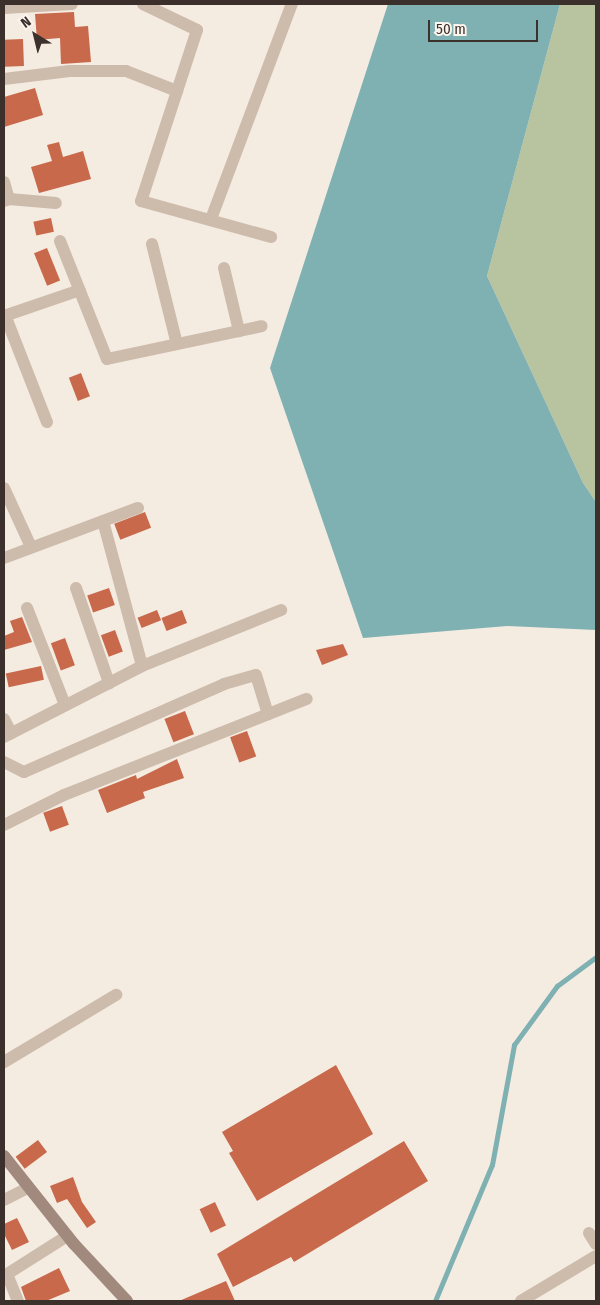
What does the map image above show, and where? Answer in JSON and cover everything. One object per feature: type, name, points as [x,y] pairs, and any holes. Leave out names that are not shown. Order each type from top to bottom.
[{"type":"street","points":[[4,8],[72,4]]},
{"type":"street","points":[[143,4],[197,30],[141,201],[271,237]]},
{"type":"street","points":[[211,220],[292,4]]},
{"type":"street","points":[[4,79],[70,71],[126,71],[177,91]]},
{"type":"street","points":[[4,182],[7,200],[56,203]]},
{"type":"street","points":[[60,241],[107,359],[262,326]]},
{"type":"street","points":[[152,244],[177,344]]},
{"type":"street","points":[[224,268],[239,331]]},
{"type":"street","points":[[47,422],[4,315],[80,290]]},
{"type":"street","points":[[4,488],[31,547]]},
{"type":"street","points":[[4,558],[138,508]]},
{"type":"street","points":[[103,521],[142,666]]},
{"type":"street","points":[[76,588],[109,683]]},
{"type":"street","points":[[27,608],[65,706]]},
{"type":"street","points":[[4,719],[7,735],[142,666],[282,610]]},
{"type":"street","points":[[4,762],[24,772],[224,684],[256,675],[268,714]]},
{"type":"street","points":[[4,825],[64,795],[307,699]]},
{"type":"street","points":[[4,1062],[116,996]]},
{"type":"street","points":[[4,1156],[68,1236],[127,1301]]},
{"type":"street","points":[[4,1200],[28,1188]]},
{"type":"street","points":[[18,1301],[5,1275],[68,1236]]},
{"type":"street","points":[[521,1301],[596,1256]]},
{"type":"green space","points":[[560,4],[596,4],[596,502],[583,483],[487,276]]},
{"type":"water","points":[[388,4],[560,4],[487,276],[583,483],[596,502],[596,630],[507,626],[363,638],[270,368]]},
{"type":"building","points":[[74,12],[75,27],[88,26],[91,62],[61,64],[60,38],[37,40],[35,14]]},
{"type":"building","points":[[23,39],[24,66],[5,67],[4,40]]},
{"type":"building","points":[[35,88],[43,115],[4,127],[4,97]]},
{"type":"building","points":[[59,142],[63,157],[83,151],[91,179],[39,193],[31,167],[52,161],[47,145]]},
{"type":"building","points":[[51,218],[54,232],[36,235],[33,222]]},
{"type":"building","points":[[47,248],[60,280],[47,286],[34,253]]},
{"type":"building","points":[[81,373],[90,396],[78,401],[69,378]]},
{"type":"building","points":[[145,512],[151,528],[120,540],[114,524]]},
{"type":"building","points":[[109,588],[115,605],[93,613],[87,595]]},
{"type":"building","points":[[157,610],[161,620],[142,628],[138,618]]},
{"type":"building","points":[[182,610],[187,623],[166,631],[161,618]]},
{"type":"building","points":[[22,617],[32,642],[4,650],[4,636],[14,632],[10,621]]},
{"type":"building","points":[[115,630],[123,652],[109,657],[101,635]]},
{"type":"building","points":[[65,638],[75,665],[61,670],[51,643]]},
{"type":"building","points":[[343,644],[348,655],[322,665],[316,650]]},
{"type":"building","points":[[41,666],[44,680],[9,687],[6,673]]},
{"type":"building","points":[[185,711],[194,734],[173,742],[164,719]]},
{"type":"building","points":[[247,731],[256,756],[239,763],[230,737]]},
{"type":"building","points":[[177,759],[184,778],[143,792],[145,798],[107,813],[98,790],[136,775],[137,779]]},
{"type":"building","points":[[62,806],[69,825],[50,832],[43,813]]},
{"type":"building","points":[[336,1065],[373,1134],[257,1201],[229,1153],[233,1151],[222,1132]]},
{"type":"building","points":[[38,1140],[47,1152],[25,1169],[16,1157]]},
{"type":"building","points":[[404,1141],[428,1181],[294,1262],[291,1257],[233,1287],[217,1254]]},
{"type":"building","points":[[73,1177],[82,1202],[96,1222],[87,1228],[67,1199],[57,1203],[50,1186]]},
{"type":"building","points":[[215,1202],[226,1226],[211,1233],[200,1209]]},
{"type":"building","points":[[17,1218],[29,1242],[12,1250],[4,1234],[4,1224]]},
{"type":"building","points":[[59,1268],[70,1291],[46,1301],[26,1301],[21,1287]]},
{"type":"building","points":[[226,1281],[235,1301],[179,1301]]},
{"type":"waterway","points":[[435,1301],[492,1165],[514,1045],[557,986],[596,957]]}]
